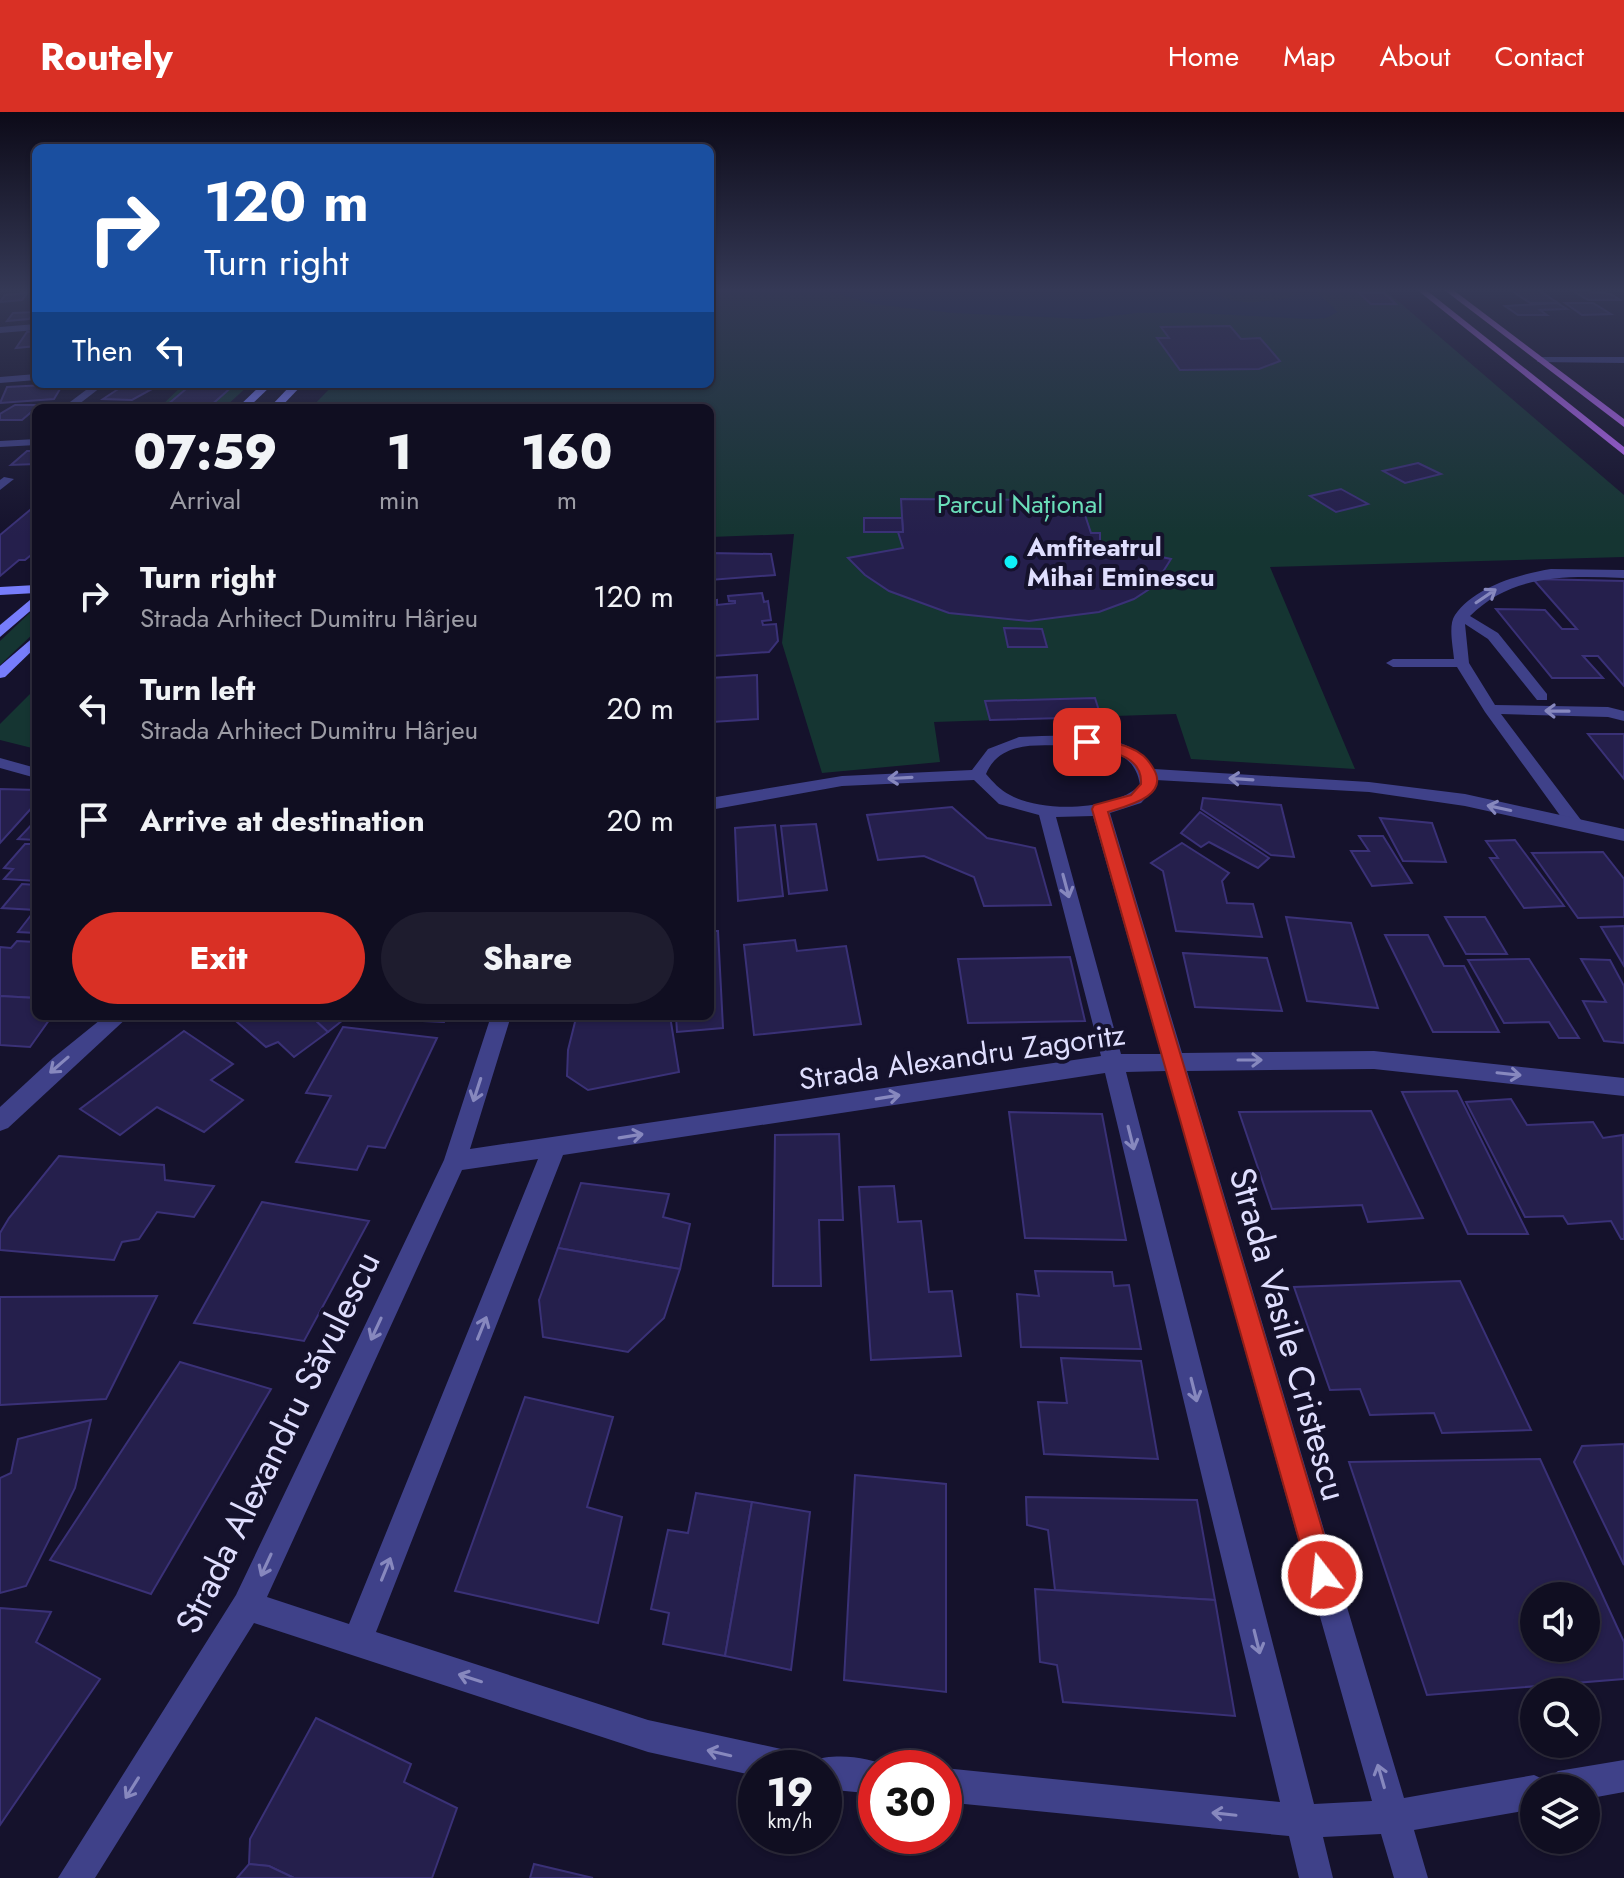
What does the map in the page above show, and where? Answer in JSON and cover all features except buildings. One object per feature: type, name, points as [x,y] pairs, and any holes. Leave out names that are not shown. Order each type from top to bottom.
[{"type":"main road","points":[[1523,371],[1624,452]]},
{"type":"main road","points":[[1555,371],[1624,424]]},
{"type":"street","points":[[0,380],[32,377]]},
{"type":"street","points":[[72,404],[94,388]]},
{"type":"street","points":[[246,404],[264,388]]},
{"type":"street","points":[[278,404],[294,388]]},
{"type":"street","points":[[19,443],[32,434]]},
{"type":"street","points":[[0,444],[32,442]]},
{"type":"street","points":[[1575,824],[1490,709],[1462,663],[1458,624],[1461,616],[1502,586],[1528,575],[1624,574]]},
{"type":"street","points":[[0,591],[32,589]]},
{"type":"street","points":[[0,633],[32,603]]},
{"type":"street","points":[[1461,616],[1493,636],[1542,697]]},
{"type":"street","points":[[0,674],[32,643]]},
{"type":"street","points":[[1393,663],[1462,663]]},
{"type":"street","points":[[1490,709],[1608,712],[1624,716]]},
{"type":"street","points":[[1087,742],[1125,751],[1141,760],[1149,774],[1149,786],[1136,798],[1100,809],[1046,811],[1008,802],[990,790],[978,775],[983,762],[1007,744],[1087,742]]},
{"type":"street","points":[[0,763],[32,772]]},
{"type":"street","points":[[1149,774],[1369,787],[1465,800],[1624,835]]},
{"type":"street","points":[[714,803],[842,781],[978,775]]},
{"type":"street","name":"Strada Vasile Cristescu","points":[[1100,809],[1411,1878]]},
{"type":"street","points":[[1046,811],[1113,1063],[1316,1878]]},
{"type":"street","points":[[0,1121],[60,1064],[114,1020]]},
{"type":"street","name":"Strada Alexandru Săvulescu","points":[[75,1878],[247,1606],[455,1161],[500,1020]]},
{"type":"street","name":"Strada Alexandru Zagoritz","points":[[455,1161],[1113,1063],[1374,1060],[1624,1087]]},
{"type":"street","points":[[357,1642],[554,1148]]},
{"type":"street","points":[[247,1606],[648,1736],[738,1756]]},
{"type":"street","points":[[1600,1780],[1624,1776]]},
{"type":"street","points":[[962,1787],[1302,1821],[1393,1817],[1520,1794]]},
{"type":"green space","name":"Parcul Național","points":[[714,371],[1480,371],[1624,495],[1624,557],[1270,567],[1355,769],[1191,759],[1176,714],[934,722],[940,762],[822,773],[782,643],[794,534],[714,537],[714,404],[315,404],[330,388],[714,388]]},
{"type":"green space","points":[[180,388],[246,388],[228,404],[163,404]]},
{"type":"green space","points":[[32,611],[32,635],[0,665],[0,641]]},
{"type":"green space","points":[[32,692],[32,748],[0,740],[0,724]]},
{"type":"place","name":"Amfiteatrul Mihai Eminescu","points":[[1011,562]]},
{"type":"route","points":[[1087,742],[1106,744],[1125,751],[1141,760],[1149,774],[1149,786],[1136,798],[1100,809],[1322,1575]]}]
